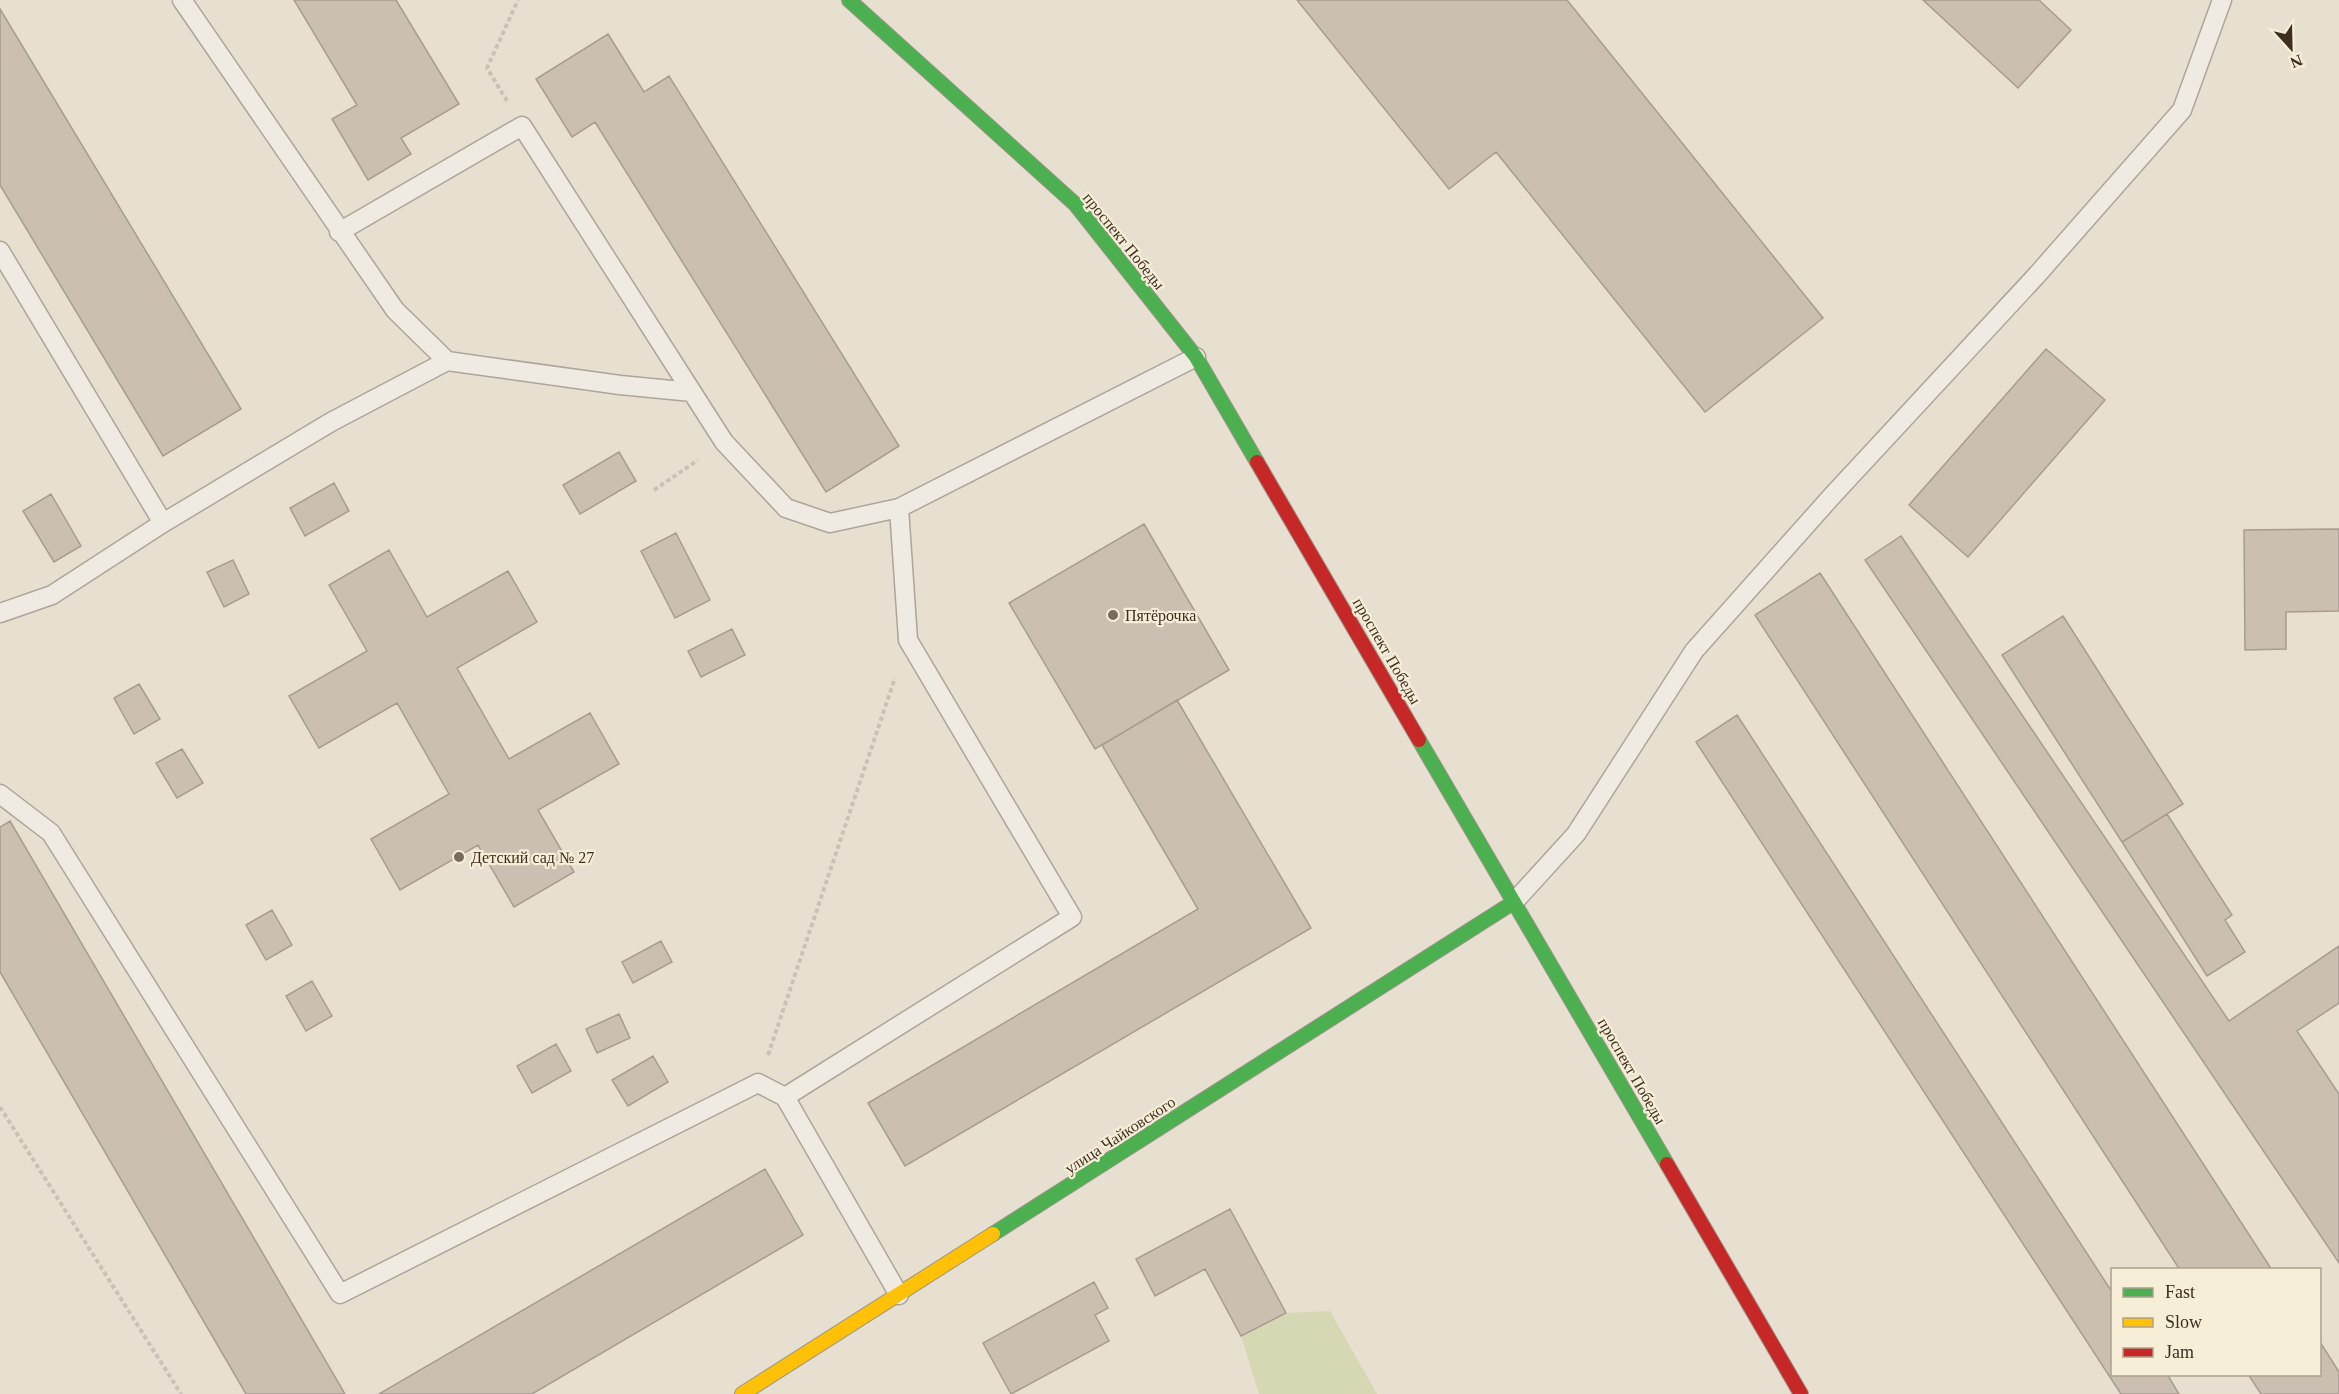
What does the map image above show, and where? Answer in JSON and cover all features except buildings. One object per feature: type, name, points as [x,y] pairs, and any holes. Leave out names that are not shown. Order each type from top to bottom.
[{"type":"street","name":"проспект Победы","points":[[849,0],[1075,204],[1196,357],[1801,1394]]},
{"type":"street","name":"улица Чайковского","points":[[742,1394],[1514,902]]},
{"type":"lane","points":[[182,0],[394,310],[447,361]]},
{"type":"lane","points":[[1514,902],[1576,834],[1694,651],[1832,496],[2036,276],[2182,110],[2222,0]]},
{"type":"lane","points":[[339,232],[522,126],[724,442],[786,508],[830,523],[898,508],[1196,357]]},
{"type":"lane","points":[[0,251],[163,523]]},
{"type":"lane","points":[[0,612],[52,596],[163,523],[331,422],[447,361],[620,385],[692,392]]},
{"type":"lane","points":[[785,1097],[1072,917],[908,640],[898,508]]},
{"type":"lane","points":[[0,794],[51,833],[340,1294],[758,1083],[785,1097],[899,1295]]},
{"type":"path","points":[[518,0],[487,69],[522,126]]},
{"type":"path","points":[[654,490],[724,442]]},
{"type":"path","points":[[758,1083],[908,640]]},
{"type":"path","points":[[0,1107],[181,1394]]},
{"type":"green space","points":[[1330,1311],[1377,1394],[1259,1394],[1241,1336],[1286,1313]]},
{"type":"traffic: fast","points":[[849,0],[1075,204],[1196,357],[1257,462]]},
{"type":"traffic: fast","points":[[1419,740],[1667,1164]]},
{"type":"traffic: fast","points":[[993,1234],[1514,902]]},
{"type":"traffic: slow","points":[[742,1394],[993,1234]]},
{"type":"traffic: jam","points":[[1257,462],[1419,740]]},
{"type":"traffic: jam","points":[[1667,1164],[1801,1394]]},
{"type":"place","name":"Пятёрочка","points":[[1113,615]]},
{"type":"place","name":"Детский сад № 27","points":[[459,857]]}]
